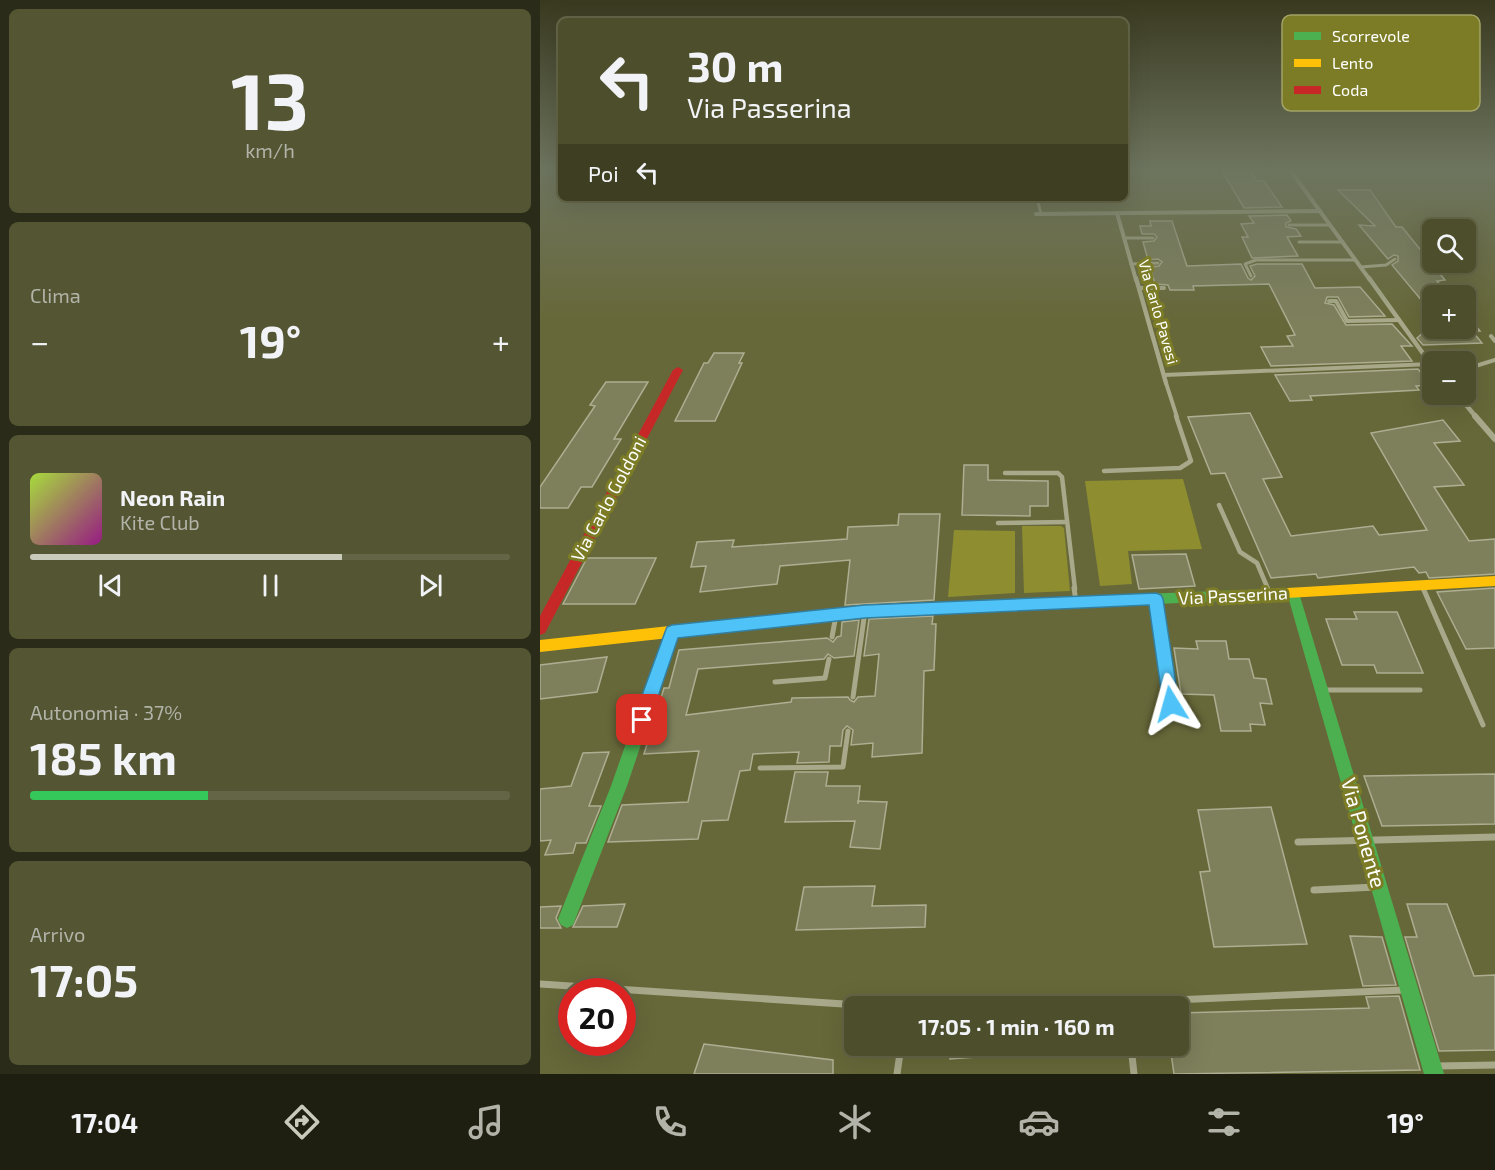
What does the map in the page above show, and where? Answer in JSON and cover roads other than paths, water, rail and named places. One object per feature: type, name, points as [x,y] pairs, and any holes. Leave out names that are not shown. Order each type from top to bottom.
[{"type":"street","name":"Via Carlo Pavesi","points":[[1119,220],[1166,383]]},
{"type":"street","points":[[1327,220],[1422,351]]},
{"type":"street","name":"Via Carlo Goldoni","points":[[540,629],[678,370]]},
{"type":"street","points":[[1466,405],[1495,440]]},
{"type":"street","name":"Via Passerina","points":[[540,646],[865,611],[1293,593],[1495,581]]},
{"type":"street","name":"Via Ponente","points":[[1293,593],[1432,1070]]},
{"type":"street","points":[[567,919],[619,786],[672,632]]},
{"type":"lane","points":[[1289,225],[1330,225]]},
{"type":"lane","points":[[1124,238],[1152,238]]},
{"type":"lane","points":[[1299,243],[1343,242]]},
{"type":"lane","points":[[1361,267],[1386,265],[1395,259]]},
{"type":"lane","points":[[1251,276],[1245,264],[1256,260],[1355,260]]},
{"type":"lane","points":[[1131,264],[1158,263]]},
{"type":"lane","points":[[1139,288],[1164,288]]},
{"type":"lane","points":[[1329,301],[1336,301],[1347,321],[1399,320]]},
{"type":"lane","points":[[1491,336],[1495,341]]},
{"type":"lane","points":[[1476,366],[1495,360]]},
{"type":"lane","points":[[1164,375],[1422,365]]},
{"type":"lane","points":[[1104,471],[1180,468],[1191,461],[1166,383]]},
{"type":"lane","points":[[1005,473],[1058,473],[1062,477],[1076,602]]},
{"type":"lane","points":[[1219,505],[1240,552],[1257,563],[1270,594]]},
{"type":"lane","points":[[999,523],[1067,522]]},
{"type":"lane","points":[[1422,585],[1483,725]]},
{"type":"lane","points":[[1156,599],[1171,704]]},
{"type":"lane","points":[[853,697],[865,611]]},
{"type":"lane","points":[[832,637],[836,615]]},
{"type":"lane","points":[[775,682],[825,678],[829,659]]},
{"type":"lane","points":[[1321,690],[1420,690]]},
{"type":"lane","points":[[760,768],[843,767],[848,731]]},
{"type":"lane","points":[[1298,842],[1495,837]]},
{"type":"lane","points":[[1314,890],[1379,887]]},
{"type":"lane","points":[[540,984],[844,1004]]},
{"type":"lane","points":[[1189,999],[1409,990]]},
{"type":"lane","points":[[897,1074],[900,1056]]},
{"type":"lane","points":[[1132,1056],[1134,1074]]},
{"type":"lane","points":[[1432,1070],[1495,1065]]}]
